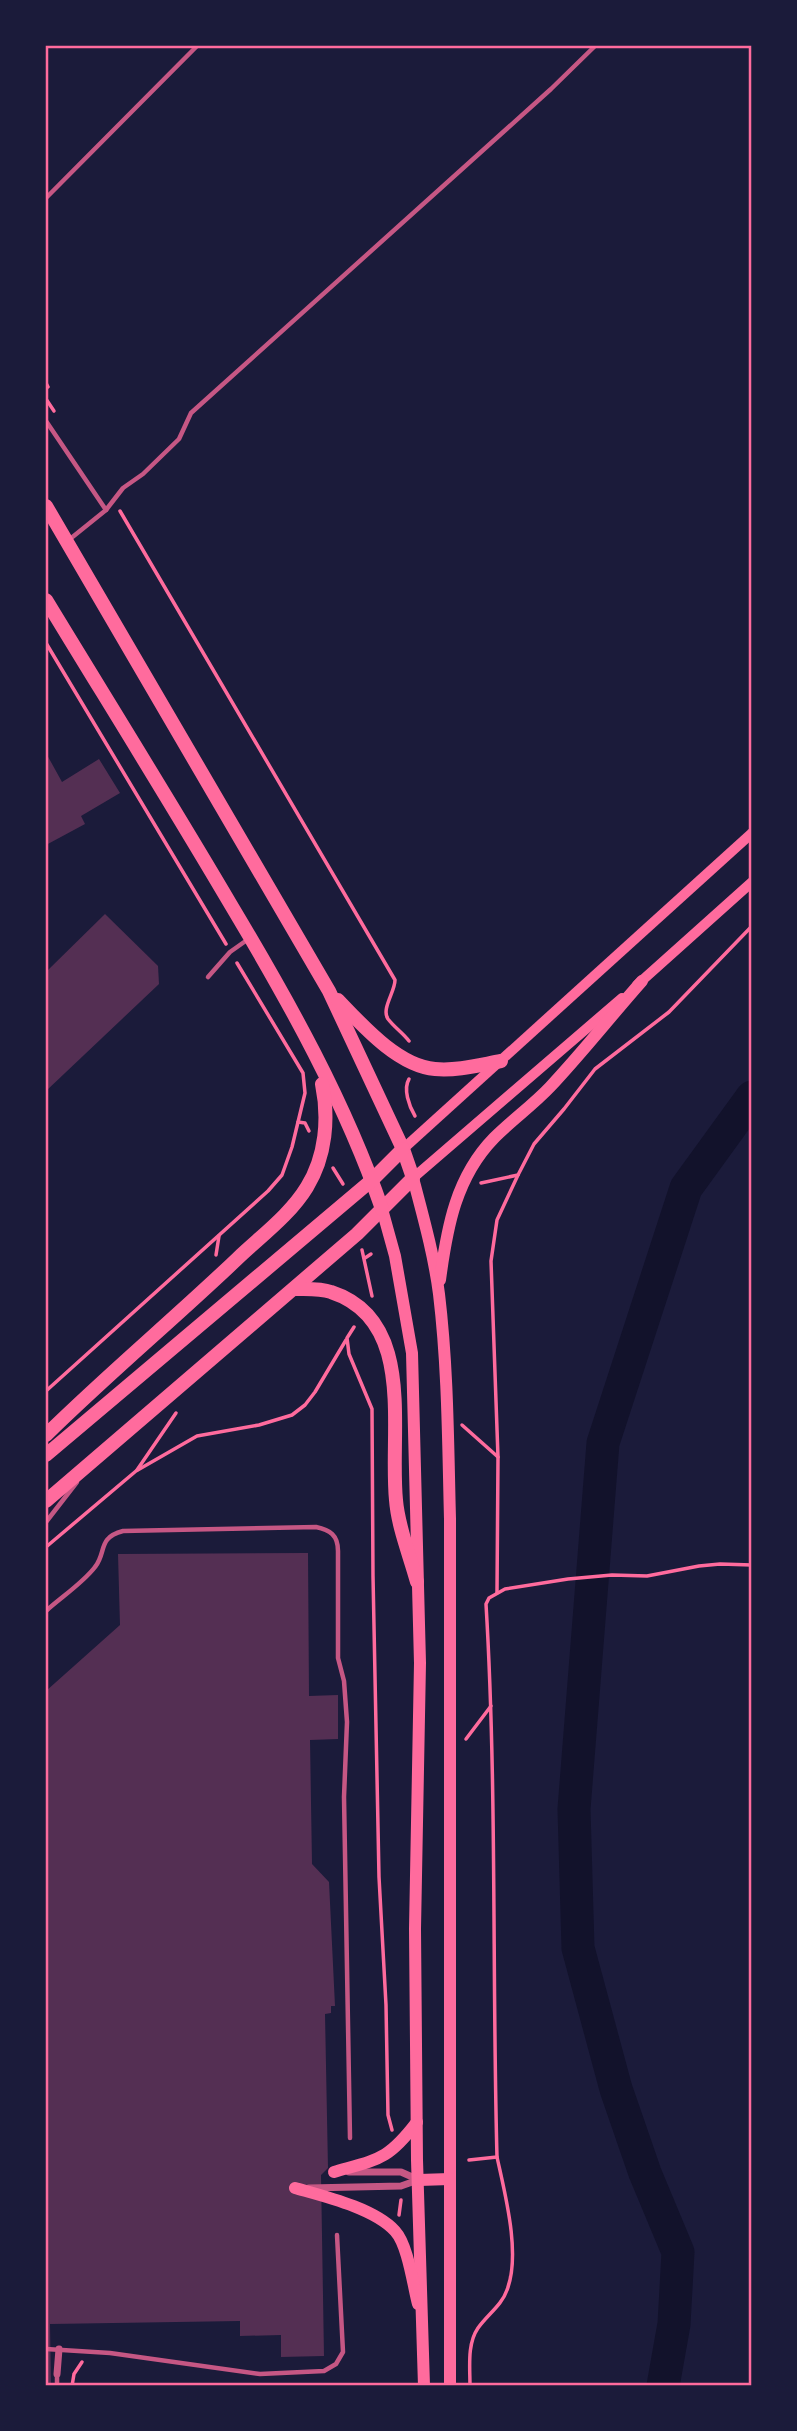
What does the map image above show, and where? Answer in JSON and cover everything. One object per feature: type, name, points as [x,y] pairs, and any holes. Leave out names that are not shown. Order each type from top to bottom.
[{"type":"highway","points":[[46,506],[329,991],[403,1149],[413,1178],[294,1289],[46,1501]]},
{"type":"highway","points":[[46,600],[251,938],[317,1058],[372,1180],[382,1209]]},
{"type":"highway","points":[[329,991],[370,1033],[416,1065],[449,1069],[500,1060]]},
{"type":"highway","points":[[46,1435],[106,1376],[233,1263],[294,1205],[308,1186],[318,1163],[325,1133],[327,1107],[317,1058]]},
{"type":"highway","points":[[46,1455],[372,1180],[403,1149]]},
{"type":"highway","points":[[294,1289],[332,1292],[364,1311],[383,1335],[392,1366],[396,1502],[417,1582]]},
{"type":"main road","points":[[403,1149],[751,833]]},
{"type":"main road","points":[[450,2385],[448,1412],[438,1291],[413,1178],[642,981],[751,882]]},
{"type":"main road","points":[[438,1291],[453,1207],[477,1156],[549,1088],[642,981]]},
{"type":"main road","points":[[382,1209],[395,1256],[412,1353],[420,1663],[415,1929],[424,2385]]},
{"type":"main road","points":[[334,2172],[383,2158],[403,2140],[417,2122]]},
{"type":"main road","points":[[419,2180],[450,2179]]},
{"type":"main road","points":[[295,2188],[365,2211],[395,2230],[405,2251],[424,2328]]},
{"type":"street","points":[[334,2172],[401,2172],[419,2180]]},
{"type":"street","points":[[295,2188],[401,2186],[419,2180]]},
{"type":"street","points":[[57,2374],[59,2349]]},
{"type":"lane","points":[[46,198],[197,46]]},
{"type":"lane","points":[[66,542],[106,510],[123,488],[143,474],[179,439],[191,413],[551,89],[595,46]]},
{"type":"lane","points":[[46,421],[106,510]]},
{"type":"lane","points":[[208,977],[230,952],[251,938]]},
{"type":"lane","points":[[46,1522],[95,1460]]},
{"type":"lane","points":[[46,1611],[96,1566],[107,1539],[123,1531],[316,1527],[326,1529],[334,1535],[338,1542],[338,1658],[344,1681],[347,1722],[344,1797],[350,2138]]},
{"type":"lane","points":[[46,2349],[110,2353],[260,2374],[324,2371],[336,2364],[343,2352],[337,2235]]},
{"type":"lane","points":[[57,2374],[57,2385]]},
{"type":"path","points":[[46,398],[61,421]]},
{"type":"path","points":[[114,499],[395,980],[385,1012],[387,1018],[414,1047]]},
{"type":"path","points":[[46,642],[303,1073],[305,1093],[282,1175],[268,1191],[46,1391]]},
{"type":"path","points":[[497,1592],[498,1457],[491,1261],[497,1220],[534,1144],[564,1110],[594,1069],[669,1012],[751,926]]},
{"type":"path","points":[[411,1075],[406,1084],[415,1116]]},
{"type":"path","points":[[298,1122],[305,1124],[310,1132]]},
{"type":"path","points":[[330,1164],[343,1184]]},
{"type":"path","points":[[481,1184],[518,1175]]},
{"type":"path","points":[[362,1250],[373,1295],[369,1301]]},
{"type":"path","points":[[365,1258],[371,1254]]},
{"type":"path","points":[[46,1547],[136,1471],[197,1436],[259,1425],[292,1415],[305,1405],[315,1392],[354,1327]]},
{"type":"path","points":[[346,1338],[349,1354],[372,1409],[379,1877],[383,1908],[387,2115],[394,2135]]},
{"type":"path","points":[[448,1412],[498,1457]]},
{"type":"path","points":[[470,2385],[473,2336],[500,2303],[511,2278],[509,2214],[497,2157],[492,1705],[486,1604],[489,1598],[505,1588],[612,1575],[647,1576],[699,1566],[751,1565]]},
{"type":"path","points":[[450,1760],[492,1705]]},
{"type":"path","points":[[469,2160],[497,2157]]},
{"type":"path","points":[[398,2218],[401,2200]]},
{"type":"path","points":[[72,2385],[74,2374]]},
{"type":"building","points":[[46,753],[62,782],[99,759],[120,793],[81,816],[85,824],[46,845]]},
{"type":"building","points":[[105,914],[158,966],[159,984],[46,1091],[46,972]]},
{"type":"building","points":[[308,1553],[309,1696],[338,1695],[338,1739],[310,1740],[312,1864],[329,1882],[335,2006],[331,2006],[331,2013],[325,2014],[328,2168],[321,2175],[324,2356],[281,2357],[281,2335],[240,2336],[240,2321],[50,2324],[51,2386],[46,2386],[46,1691],[120,1625],[118,1554]]},
{"type":"waterway","points":[[663,2386],[674,2324],[678,2252],[645,2173],[616,2089],[578,1948],[574,1809],[603,1443],[686,1188],[752,1097]]}]
